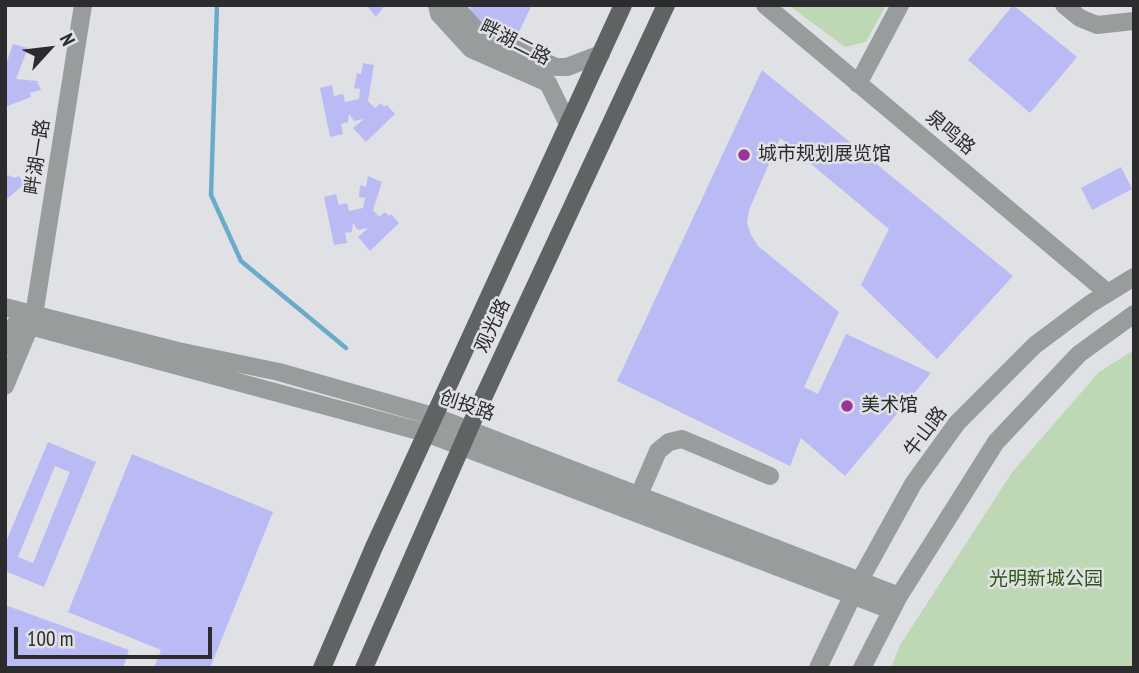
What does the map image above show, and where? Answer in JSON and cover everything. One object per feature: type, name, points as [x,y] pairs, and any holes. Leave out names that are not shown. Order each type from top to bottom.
[{"type":"main road","name":"观光路","points":[[322,668],[433,416],[623,5]]},
{"type":"main road","name":"观光路","points":[[364,668],[469,428],[666,5]]},
{"type":"street","name":"畔湖一路","points":[[21,321],[83,5]]},
{"type":"street","name":"畔湖二路","points":[[437,5],[439,14],[471,49],[548,83],[568,124]]},
{"type":"street","name":"畔湖二路","points":[[453,5],[479,33],[556,67],[568,67],[601,54]]},
{"type":"street","name":"泉鸣路","points":[[765,5],[1108,293]]},
{"type":"street","points":[[858,84],[900,5]]},
{"type":"street","points":[[1064,5],[1080,18],[1097,25],[1134,21]]},
{"type":"street","name":"牛山路","points":[[818,668],[857,587],[914,484],[957,423],[1035,345],[1134,277]]},
{"type":"street","name":"创投路","points":[[5,307],[21,321],[426,433],[857,587]]},
{"type":"street","points":[[862,668],[895,603],[996,442],[1079,354],[1134,314]]},
{"type":"street","name":"创投路","points":[[21,321],[279,372],[433,416],[639,495],[895,603]]},
{"type":"street","points":[[5,347],[21,321]]},
{"type":"street","points":[[5,386],[21,321]]},
{"type":"street","points":[[639,495],[658,451],[668,442],[682,439],[769,475]]},
{"type":"green space","points":[[788,5],[886,5],[866,42],[845,47]]},
{"type":"green space","name":"光明新城公园","points":[[1134,350],[1134,668],[891,668],[900,645],[1013,471],[1099,372]]},
{"type":"building","points":[[366,5],[385,5],[376,17]]},
{"type":"building","points":[[470,5],[532,5],[512,46],[471,15]]},
{"type":"building","points":[[1013,5],[1077,57],[1030,113],[968,60]]},
{"type":"building","points":[[13,44],[28,48],[16,79],[37,81],[41,90],[5,107],[5,67]]},
{"type":"building","points":[[363,63],[374,65],[368,101],[375,108],[381,103],[384,107],[387,105],[395,114],[366,142],[353,128],[364,119],[354,121],[349,114],[348,122],[341,124],[343,134],[330,137],[320,88],[332,85],[334,96],[343,94],[345,102],[359,99],[360,89],[354,88],[357,73],[361,74]]},
{"type":"building","points":[[762,70],[1013,276],[937,359],[861,285],[889,229],[780,138],[749,210],[747,223],[751,235],[758,246],[839,312],[804,387],[818,394],[846,334],[931,373],[845,476],[801,438],[790,466],[617,381]]},
{"type":"building","points":[[1121,167],[1132,189],[1092,210],[1081,188]]},
{"type":"building","points":[[8,175],[14,178],[19,176],[24,184],[5,201],[5,177]]},
{"type":"building","points":[[368,176],[382,182],[373,210],[379,217],[385,212],[389,216],[391,214],[399,223],[370,251],[358,237],[368,228],[358,230],[353,223],[352,232],[345,233],[347,243],[334,245],[324,197],[336,194],[339,205],[347,203],[349,211],[363,208],[365,198],[359,197],[360,185],[366,187]]},
{"type":"building","points":[[48,442],[96,462],[44,587],[5,571],[5,544]],"holes":[[[55,466],[70,472],[33,563],[18,557]]]},
{"type":"building","points":[[132,454],[273,512],[210,668],[154,668],[161,650],[68,612]]},
{"type":"building","points":[[5,605],[129,650],[123,668],[5,668]]},
{"type":"waterway","points":[[217,5],[211,195],[241,261],[346,348]]},
{"type":"place","name":"城市规划展览馆","points":[[744,155]]},
{"type":"place","name":"美术馆","points":[[847,406]]}]
